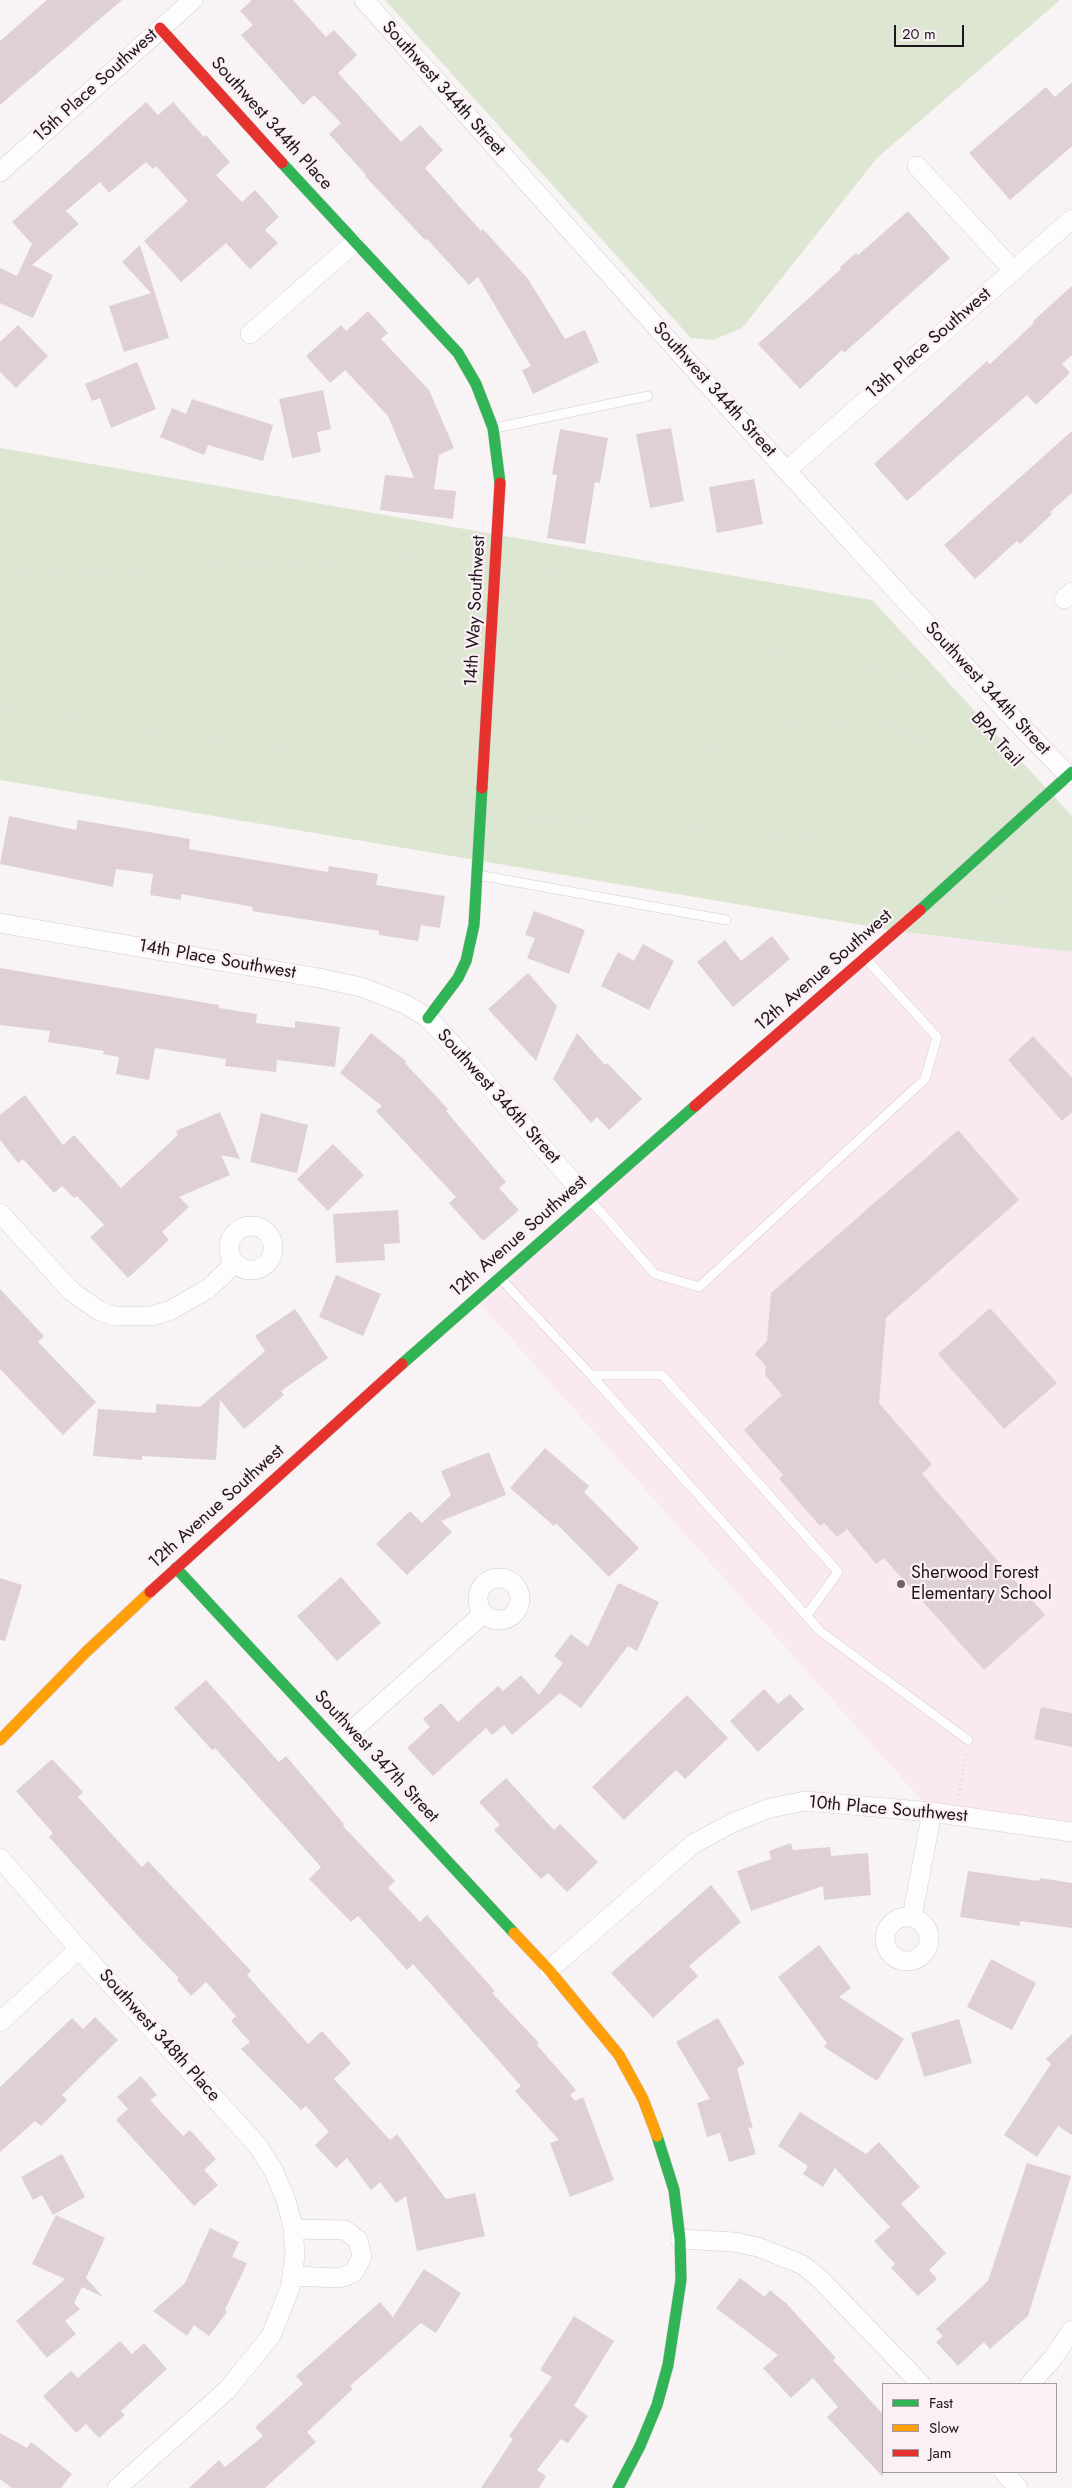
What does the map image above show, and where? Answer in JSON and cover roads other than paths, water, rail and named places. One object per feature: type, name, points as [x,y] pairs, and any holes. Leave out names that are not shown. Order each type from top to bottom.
[{"type":"street","name":"15th Place Southwest","points":[[0,172],[193,0]]},
{"type":"street","name":"Southwest 344th Street","points":[[364,0],[1009,714],[1070,774]]},
{"type":"street","name":"Southwest 344th Place","points":[[160,28],[354,243]]},
{"type":"street","points":[[917,166],[1013,270]]},
{"type":"street","name":"13th Place Southwest","points":[[787,470],[1072,219]]},
{"type":"street","points":[[250,334],[354,243]]},
{"type":"street","name":"14th Way Southwest","points":[[354,243],[458,353],[476,384],[493,428],[498,455],[500,480],[482,814],[471,943],[466,961],[450,992],[428,1018]]},
{"type":"street","name":"12th Avenue Southwest","points":[[0,1740],[86,1652],[176,1568],[500,1277],[865,958],[1070,774]]},
{"type":"street","name":"14th Place Southwest","points":[[0,923],[344,984],[385,995],[406,1004],[428,1018]]},
{"type":"street","name":"Southwest 346th Street","points":[[428,1018],[588,1199]]},
{"type":"street","points":[[0,1213],[71,1291],[98,1310],[114,1316],[151,1316],[169,1311],[208,1288],[235,1263]]},
{"type":"street","name":"Southwest 347th Street","points":[[176,1568],[549,1970],[619,2054],[643,2099],[661,2146],[674,2190],[680,2239],[681,2280],[668,2365],[653,2414],[640,2446],[618,2488]]},
{"type":"street","points":[[339,1742],[484,1613]]},
{"type":"street","name":"10th Place Southwest","points":[[549,1970],[693,1844],[734,1822],[770,1808],[805,1801],[932,1812],[1072,1832]]},
{"type":"street","points":[[912,1917],[932,1812]]},
{"type":"street","name":"Southwest 348th Place","points":[[0,1858],[79,1950],[258,2146],[273,2170],[285,2197],[293,2228],[295,2256],[292,2276]]},
{"type":"street","points":[[0,2022],[79,1950]]},
{"type":"street","points":[[116,2488],[227,2390],[252,2362],[271,2336],[283,2312],[292,2276],[338,2278],[354,2272],[362,2257],[358,2240],[344,2230],[293,2228]]},
{"type":"street","points":[[680,2239],[734,2242],[758,2247],[803,2264],[819,2278],[920,2383]]},
{"type":"street","points":[[1031,2383],[1054,2358],[1072,2330]]},
{"type":"street","points":[[1005,2473],[1018,2488]]},
{"type":"lane","points":[[493,428],[648,396]]},
{"type":"lane","points":[[478,875],[726,920]]},
{"type":"lane","points":[[588,1199],[655,1274],[699,1287],[925,1080],[937,1038],[865,958]]},
{"type":"lane","points":[[500,1277],[591,1375],[820,1630],[968,1740]]},
{"type":"lane","points":[[591,1375],[662,1375],[838,1572],[808,1615]]},
{"type":"place","name":"Sherwood Forest Elementary School","points":[[901,1584]]}]
